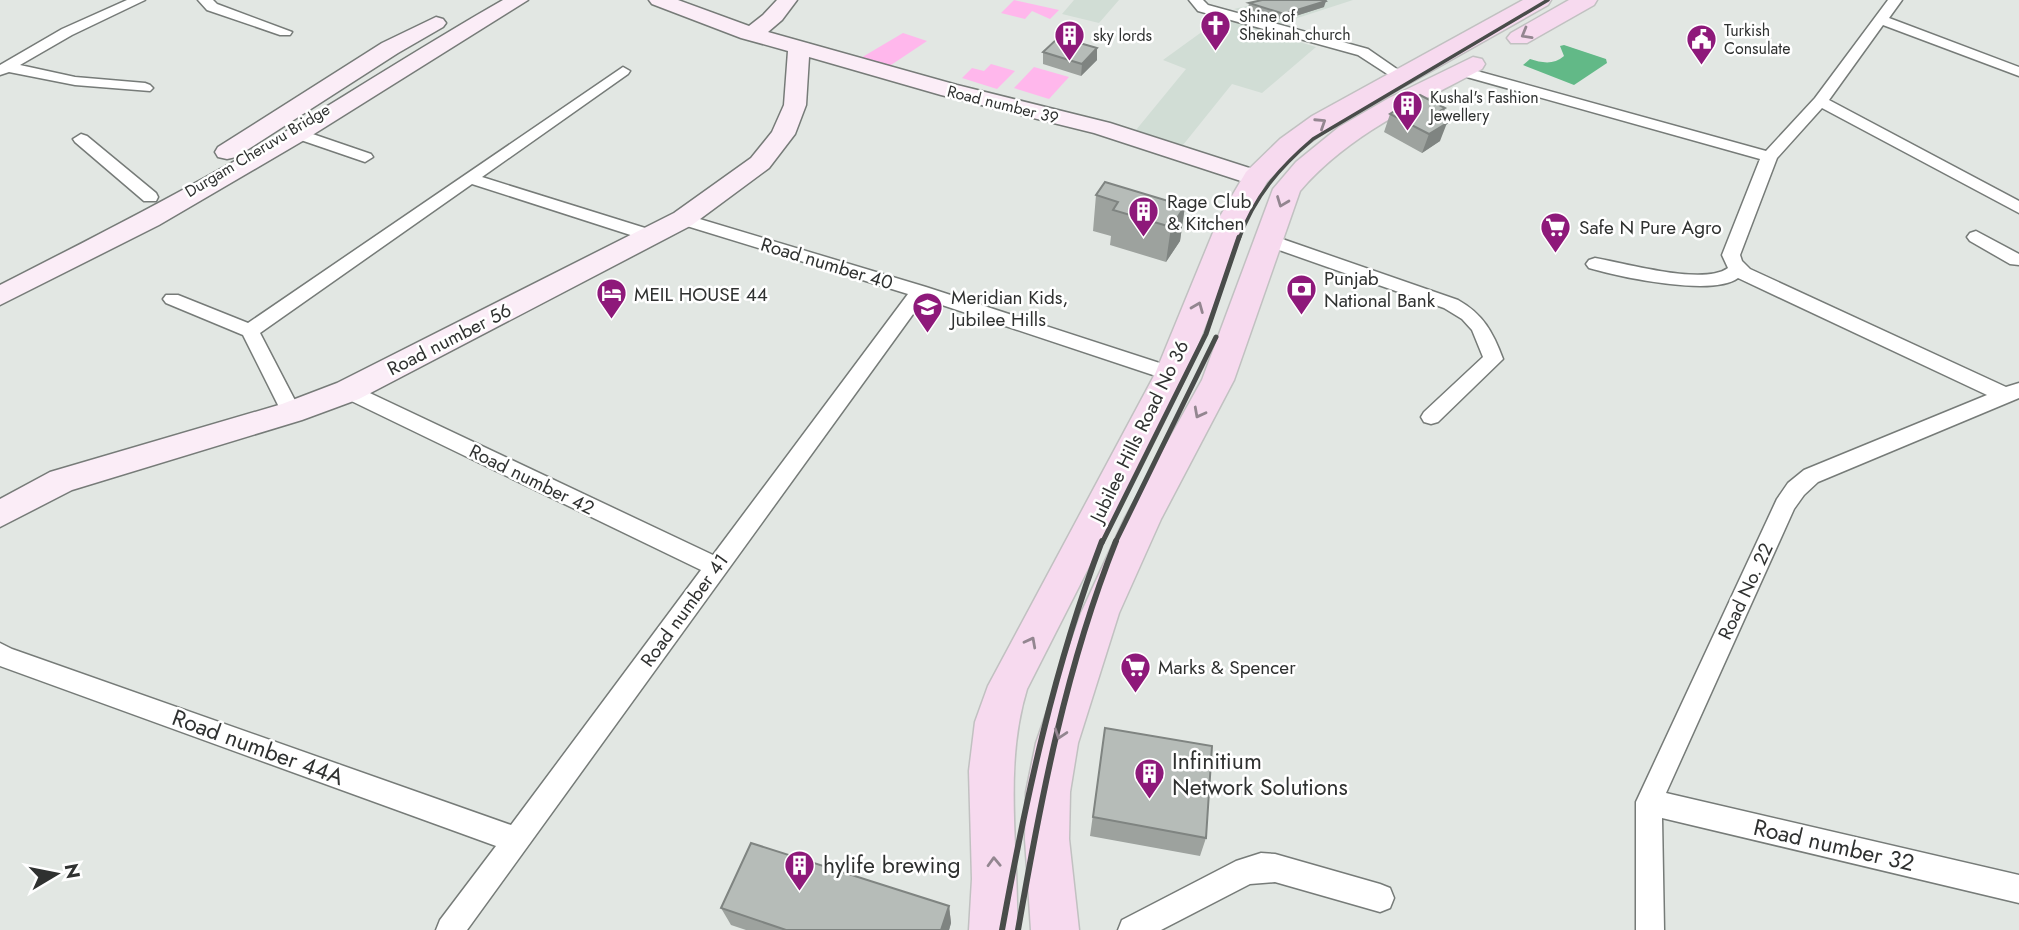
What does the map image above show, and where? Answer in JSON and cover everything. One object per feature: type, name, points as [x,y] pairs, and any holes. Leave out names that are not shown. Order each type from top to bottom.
[{"type":"main road","points":[[0,272],[150,197],[390,48],[478,0]]},
{"type":"main road","name":"Durgam Cheruvu Bridge","points":[[0,279],[144,206],[494,0]]},
{"type":"main road","name":"Durgam Cheruvu Bridge","points":[[0,290],[150,214],[229,169],[405,60],[509,0]]},
{"type":"main road","points":[[0,296],[150,219],[298,134],[417,58],[518,0]]},
{"type":"main road","name":"Road number 39","points":[[659,0],[799,49],[1101,128],[1256,178]]},
{"type":"main road","points":[[749,33],[760,30],[773,20],[787,0]]},
{"type":"main road","name":"Jubilee Hills Road No 36","points":[[993,930],[995,879],[991,771],[996,722],[1004,698],[1171,374],[1233,218],[1256,178],[1289,145],[1321,122],[1541,0]]},
{"type":"main road","points":[[1055,930],[1047,839],[1048,792],[1057,743],[1100,613],[1143,518],[1218,380],[1287,189],[1319,155],[1343,137],[1586,0]]},
{"type":"main road","name":"Road number 56","points":[[0,514],[61,481],[291,412],[348,391],[682,219],[760,163],[783,134],[795,105],[799,49]]},
{"type":"main road","points":[[1221,249],[1264,250]]},
{"type":"street","points":[[3,69],[67,32],[138,0]]},
{"type":"street","points":[[205,0],[212,7],[285,32]]},
{"type":"street","points":[[1196,0],[1203,8],[1363,52],[1400,76]]},
{"type":"street","points":[[1895,0],[1820,101],[1769,157],[1731,255],[1734,264],[1739,268],[2012,393]]},
{"type":"street","points":[[1882,20],[2019,72]]},
{"type":"street","points":[[3,69],[75,81],[145,88]]},
{"type":"street","points":[[250,331],[624,71]]},
{"type":"street","points":[[1461,71],[1769,157]]},
{"type":"street","points":[[1820,101],[2019,208]]},
{"type":"street","points":[[298,134],[365,157]]},
{"type":"street","points":[[81,139],[150,197]]},
{"type":"street","points":[[469,178],[652,236]]},
{"type":"street","name":"Road number 40","points":[[682,219],[920,292],[1171,374]]},
{"type":"street","points":[[1976,237],[2014,261]]},
{"type":"street","points":[[1264,250],[1451,304],[1470,314],[1483,328],[1493,359],[1431,417]]},
{"type":"street","points":[[1595,264],[1699,282],[1726,278],[1739,268]]},
{"type":"street","name":"Road number 41","points":[[450,930],[920,292]]},
{"type":"street","points":[[172,299],[250,331],[291,412]]},
{"type":"street","name":"Road number 42","points":[[348,391],[716,567]]},
{"type":"street","name":"Road No. 22","points":[[1650,930],[1649,802],[1745,590],[1796,489],[1811,476],[2012,393]]},
{"type":"street","name":"Road number 44A","points":[[0,653],[4,657],[517,840]]},
{"type":"street","name":"Road number 32","points":[[1649,802],[2019,889]]},
{"type":"street","points":[[1132,930],[1246,871],[1261,867],[1380,898]]},
{"type":"shaded area","points":[[1014,0],[1059,10],[1050,19],[1032,11],[1025,19],[1001,13]]},
{"type":"shaded area","points":[[1074,0],[1119,0],[1099,23],[1062,14]]},
{"type":"shaded area","points":[[1272,0],[1353,0],[1279,24],[1234,9]]},
{"type":"shaded area","points":[[1221,18],[1316,47],[1262,93],[1232,84],[1183,145],[1136,130],[1186,69],[1163,60]]},
{"type":"shaded area","points":[[903,33],[927,41],[888,67],[859,59]]},
{"type":"shaded area","points":[[1560,46],[1606,59],[1607,63],[1574,85],[1523,65],[1530,59],[1556,61],[1564,56]]},
{"type":"shaded area","points":[[991,64],[1015,71],[997,89],[962,78],[972,68],[984,71]]},
{"type":"shaded area","points":[[1034,67],[1069,77],[1049,99],[1014,88]]},
{"type":"building","points":[[1262,0],[1326,1],[1284,14],[1249,3]]},
{"type":"building","points":[[1059,37],[1097,48],[1082,64],[1043,52]]},
{"type":"building","points":[[1420,95],[1445,108],[1433,115],[1447,123],[1429,134],[1390,114]]},
{"type":"building","points":[[1105,182],[1185,206],[1171,227],[1113,210],[1118,202],[1096,195]]},
{"type":"building","name":"Infinitium Network Solutions","points":[[1105,728],[1212,746],[1206,838],[1093,817]]},
{"type":"building","name":"hylife brewing","points":[[751,843],[949,906],[941,930],[786,930],[721,908]]},
{"type":"railway","points":[[1239,239],[1260,196],[1289,161],[1313,139],[1548,0]]},
{"type":"railway","points":[[1102,543],[1206,334],[1239,237]]},
{"type":"railway","points":[[1115,543],[1216,337]]},
{"type":"railway","points":[[1002,930],[1043,733],[1070,636],[1102,541]]},
{"type":"railway","points":[[1018,930],[1046,782],[1069,684],[1098,588],[1116,541]]},
{"type":"place","name":"Shine of Shekinah church","points":[[1216,52]]},
{"type":"place","name":"sky lords","points":[[1070,62]]},
{"type":"place","name":"Turkish Consulate","points":[[1701,66]]},
{"type":"place","name":"Kushal's Fashion Jewellery","points":[[1407,133]]},
{"type":"place","name":"Rage Club & Kitchen","points":[[1144,239]]},
{"type":"place","name":"Safe N Pure Agro","points":[[1556,254]]},
{"type":"place","name":"Punjab National Bank","points":[[1301,316]]},
{"type":"place","name":"MEIL HOUSE 44","points":[[611,321]]},
{"type":"place","name":"Meridian Kids, Jubilee Hills","points":[[928,335]]},
{"type":"place","name":"Marks & Spencer","points":[[1135,694]]},
{"type":"place","name":"Infinitium Network Solutions","points":[[1149,801]]},
{"type":"place","name":"hylife brewing","points":[[800,892]]}]
